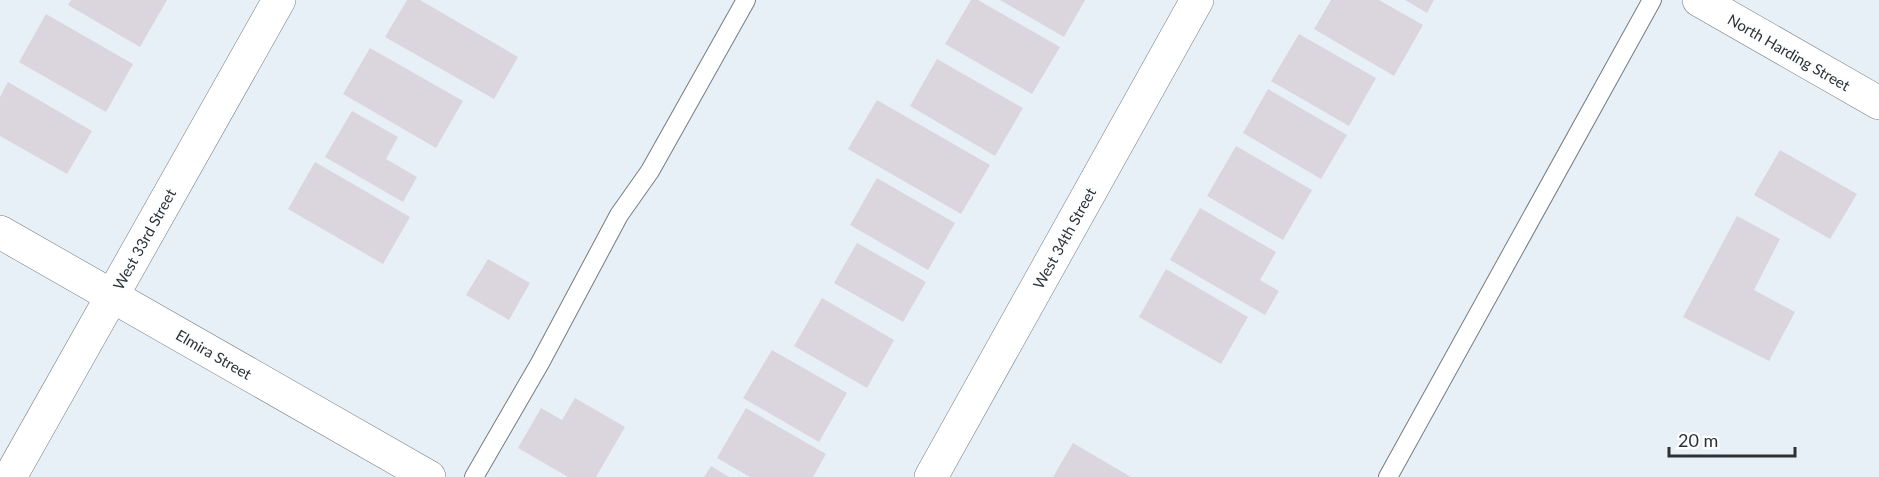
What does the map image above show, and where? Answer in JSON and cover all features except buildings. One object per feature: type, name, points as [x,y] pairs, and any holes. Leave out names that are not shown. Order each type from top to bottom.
[{"type":"street","name":"West 33rd Street","points":[[9,477],[279,0]]},
{"type":"street","name":"West 34th Street","points":[[931,477],[1197,0]]},
{"type":"street","name":"North Harding Street","points":[[1699,0],[1879,103]]},
{"type":"street","name":"Elmira Street","points":[[0,232],[429,477]]},
{"type":"lane","points":[[474,477],[540,363],[619,215],[650,171],[746,0]]},
{"type":"lane","points":[[1388,477],[1652,0]]}]
